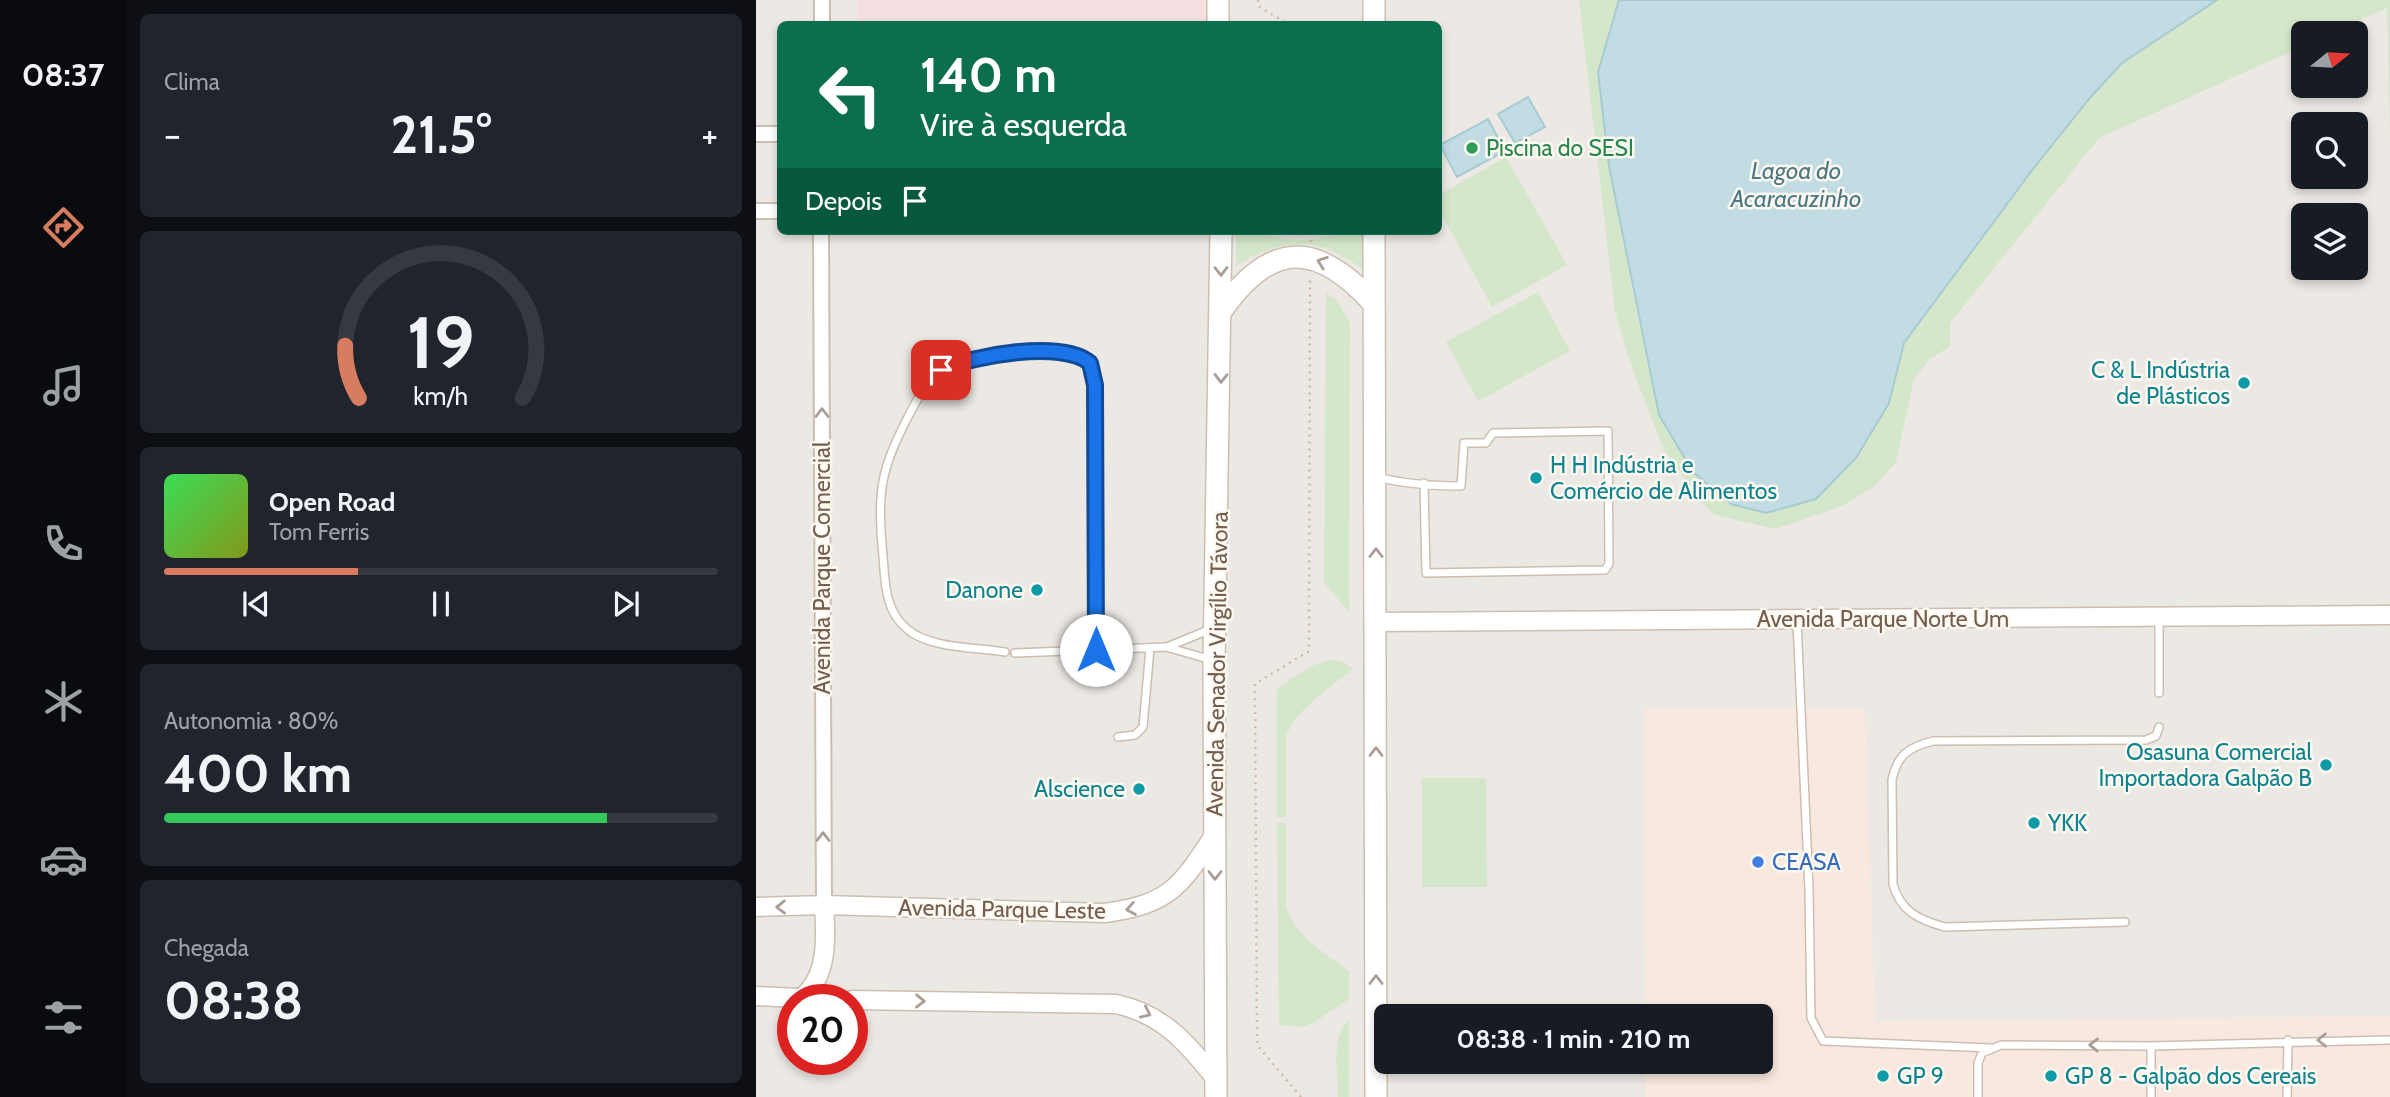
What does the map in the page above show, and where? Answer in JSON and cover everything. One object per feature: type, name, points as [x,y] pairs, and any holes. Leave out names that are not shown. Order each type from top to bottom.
[{"type":"main road","points":[[1218,0],[1218,21]]},
{"type":"main road","points":[[1374,0],[1374,21]]},
{"type":"main road","name":"Avenida Senador Virgílio Távora","points":[[1216,1088],[1214,661],[1222,310],[1221,235]]},
{"type":"main road","points":[[1374,235],[1376,1097]]},
{"type":"main road","points":[[1222,310],[1254,272],[1270,263],[1310,258],[1335,267],[1374,304]]},
{"type":"street","points":[[822,0],[822,21]]},
{"type":"street","points":[[756,134],[777,134]]},
{"type":"street","points":[[756,211],[777,211]]},
{"type":"street","name":"Avenida Parque Comercial","points":[[821,235],[824,905]]},
{"type":"street","name":"Avenida Parque Norte Um","points":[[1376,622],[2390,615]]},
{"type":"street","name":"Avenida Parque Leste","points":[[756,907],[824,905],[1105,913],[1141,908],[1169,894],[1188,876],[1215,834]]},
{"type":"street","points":[[813,984],[823,960],[824,905]]},
{"type":"street","points":[[756,996],[777,997]]},
{"type":"street","points":[[868,1000],[1116,1004],[1140,1009],[1172,1029],[1216,1088]]},
{"type":"lane","points":[[1005,652],[934,641],[909,631],[895,617],[886,593],[879,515],[881,490],[887,459],[923,388],[941,370],[963,360],[990,355],[1052,352],[1083,357],[1093,370],[1096,650]]},
{"type":"lane","points":[[1376,477],[1404,484],[1424,483],[1461,486],[1464,443],[1486,443],[1493,433],[1608,431],[1609,564],[1605,570],[1426,573],[1424,483]]},
{"type":"lane","points":[[2159,617],[2159,693]]},
{"type":"lane","points":[[1797,619],[1809,889],[1811,1018],[1823,1041],[1990,1048],[2014,1045],[2151,1046],[2288,1040],[2390,1040]]},
{"type":"lane","points":[[1016,653],[1166,647],[1216,627]]},
{"type":"lane","points":[[1166,647],[1214,661]]},
{"type":"lane","points":[[1118,737],[1135,735],[1143,727],[1150,648]]},
{"type":"lane","points":[[2125,922],[1944,927],[1921,921],[1897,901],[1893,884],[1892,780],[1895,764],[1903,754],[1914,746],[1933,741],[2146,740],[2156,736],[2159,727]]},
{"type":"lane","points":[[2287,1097],[2288,1040]]},
{"type":"lane","points":[[2151,1046],[2151,1097]]},
{"type":"lane","points":[[1978,1097],[1978,1063],[1982,1053],[1990,1048]]},
{"type":"path","points":[[1258,0],[1258,6],[1283,21]]},
{"type":"path","points":[[1301,1097],[1257,1045],[1255,684],[1310,651],[1311,235]]},
{"type":"shaded area","points":[[756,0],[2390,0],[2390,1016],[1875,1022],[1865,709],[1645,708],[1646,1004],[1374,1004],[1374,1074],[1646,1074],[1646,1097],[756,1097]]},
{"type":"shaded area","points":[[858,0],[1205,0],[1205,21],[858,21]]},
{"type":"shaded area","name":"CEASA","points":[[1644,708],[1866,708],[1875,1022],[2390,1016],[2390,1097],[1646,1097],[1646,1074],[1773,1074],[1773,1004],[1646,1004]]},
{"type":"green space","points":[[1579,0],[1619,0],[1598,72],[1609,166],[1639,324],[1889,404],[1904,343],[1985,230],[2089,99],[2122,63],[2217,0],[2390,0],[2390,136],[2387,8],[2358,21],[2291,21],[2291,51],[2099,138],[1950,323],[1950,346],[1929,360],[1914,379],[1896,462],[1875,486],[1840,507],[1775,529],[1715,515],[1703,504],[1664,450],[1632,368],[1615,312]]},
{"type":"green space","points":[[1506,157],[1567,265],[1492,307],[1442,215],[1442,193]]},
{"type":"green space","points":[[1236,235],[1267,235],[1302,240],[1334,235],[1362,235],[1362,269],[1330,250],[1299,244],[1269,250],[1236,266]]},
{"type":"green space","points":[[1538,292],[1570,351],[1478,401],[1446,342]]},
{"type":"green space","points":[[1326,293],[1336,300],[1350,323],[1349,612],[1324,583]]},
{"type":"green space","points":[[1331,660],[1341,661],[1353,669],[1306,707],[1291,726],[1286,736],[1286,817],[1277,817],[1277,689],[1310,666]]},
{"type":"green space","points":[[1422,778],[1486,778],[1487,887],[1422,887]]},
{"type":"green space","points":[[1277,823],[1286,823],[1286,907],[1291,918],[1312,944],[1349,971],[1349,999],[1303,1027],[1280,1025],[1279,1018]]},
{"type":"green space","points":[[1349,1020],[1349,1097],[1338,1097],[1337,1045],[1343,1027]]},
{"type":"water","name":"Lagoa do Acaracuzinho","points":[[1619,0],[2217,0],[2122,63],[2089,99],[2033,169],[1904,343],[1889,403],[1856,458],[1816,499],[1766,513],[1731,504],[1693,472],[1659,415],[1609,166],[1598,72]]},
{"type":"water","points":[[1528,97],[1545,127],[1515,143],[1498,114]]},
{"type":"water","name":"Piscina do SESI","points":[[1488,119],[1505,151],[1457,177],[1442,144]]},
{"type":"place","name":"Piscina do SESI","points":[[1472,148]]},
{"type":"place","name":"C & L Indústria de Plásticos","points":[[2244,383]]},
{"type":"place","name":"H H Indústria e Comércio de Alimentos","points":[[1536,478]]},
{"type":"place","name":"Danone","points":[[1037,590]]},
{"type":"place","name":"Osasuna Comercial Importadora Galpão B","points":[[2326,765]]},
{"type":"place","name":"Alscience","points":[[1139,789]]},
{"type":"place","name":"YKK","points":[[2034,823]]},
{"type":"place","name":"CEASA","points":[[1758,862]]},
{"type":"place","name":"GP 9","points":[[1883,1076]]},
{"type":"place","name":"GP 8 - Galpão dos Cereais","points":[[2051,1076]]},
{"type":"route","points":[[941,370],[963,360],[990,355],[1052,352],[1072,353],[1090,363],[1095,385],[1096,650]]}]
